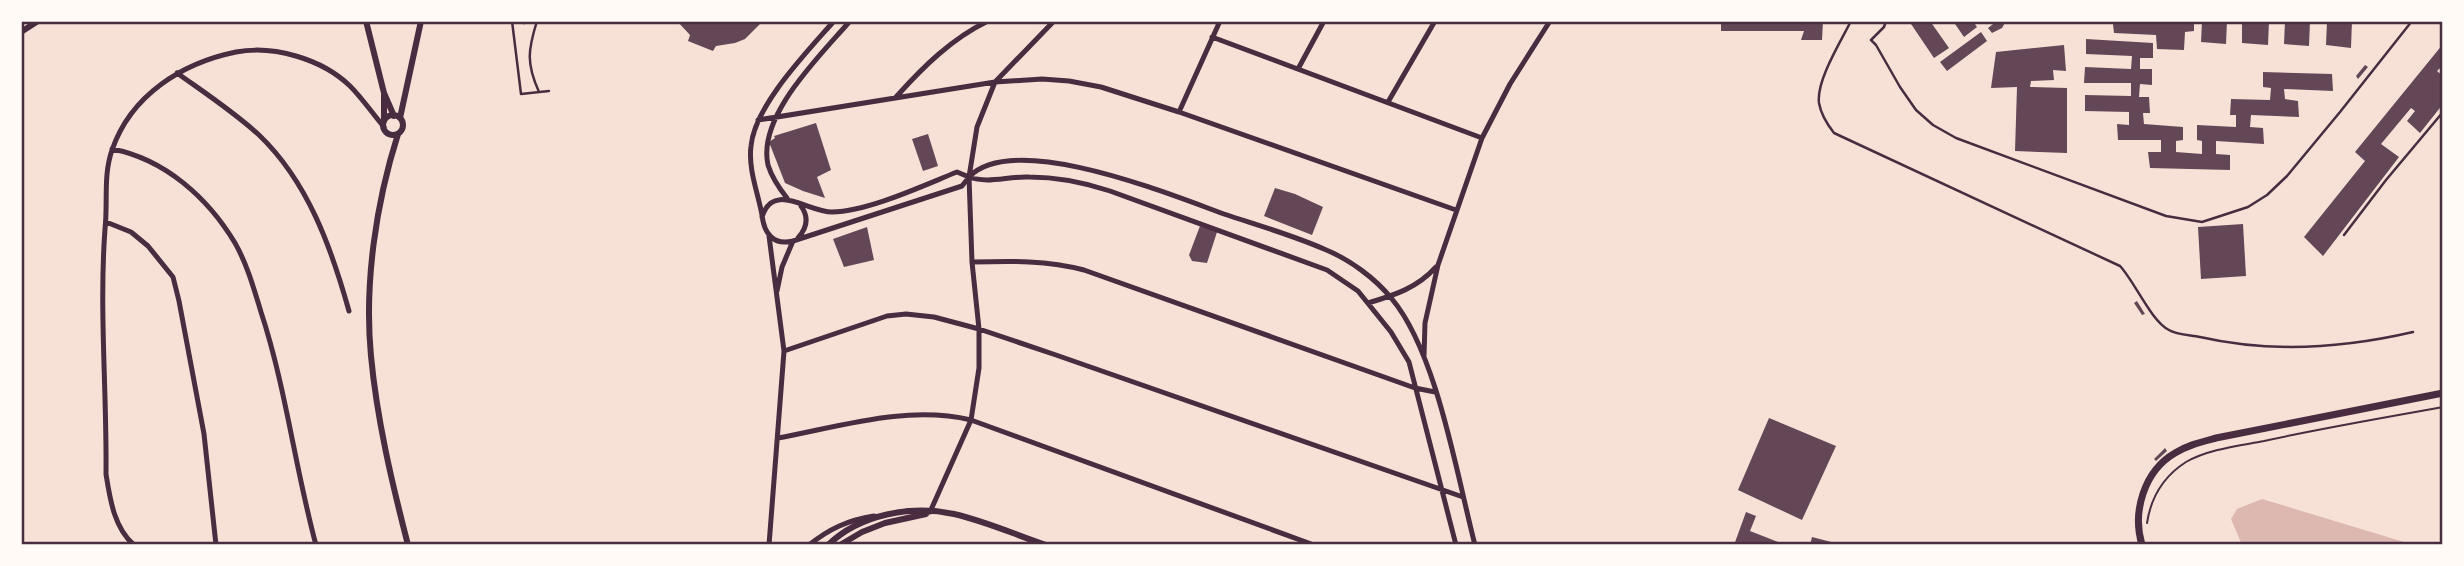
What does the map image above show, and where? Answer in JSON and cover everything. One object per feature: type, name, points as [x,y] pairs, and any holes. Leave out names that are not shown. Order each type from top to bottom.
[{"type":"main road","points":[[2142,545],[2138,512],[2143,493],[2172,454],[2216,438],[2443,393]]},
{"type":"street","points":[[21,32],[38,21]]},
{"type":"street","points":[[366,21],[384,93],[385,127],[392,155]]},
{"type":"street","points":[[397,117],[421,21]]},
{"type":"street","points":[[769,545],[784,351],[769,236],[762,224],[751,148],[758,120],[772,97],[834,21]]},
{"type":"street","points":[[850,21],[790,94],[776,118],[767,147],[768,163],[772,175],[788,198],[816,210],[832,212],[852,209],[906,192],[957,172],[982,182],[997,178],[1049,177],[1084,182],[1289,254],[1327,270],[1358,292],[1368,303],[1391,332],[1409,362],[1456,545]]},
{"type":"street","points":[[896,97],[933,57],[988,21]]},
{"type":"street","points":[[840,545],[885,523],[912,519],[930,512],[971,420],[979,368],[979,329],[972,262],[969,177],[977,127],[995,82],[1054,21]]},
{"type":"street","points":[[1180,112],[1220,21]]},
{"type":"street","points":[[1298,69],[1324,21]]},
{"type":"street","points":[[1388,102],[1434,21]]},
{"type":"street","points":[[1423,359],[1425,323],[1438,265],[1482,138],[1510,84],[1550,21]]},
{"type":"street","points":[[1212,37],[1482,138]]},
{"type":"street","points":[[814,44],[824,51]]},
{"type":"street","points":[[134,545],[126,538],[111,505],[106,474],[106,177],[113,149],[126,121],[142,100],[177,73],[208,58],[241,51],[271,51],[299,57],[323,68],[349,85],[392,135],[398,134]]},
{"type":"street","points":[[177,73],[236,116],[260,136],[282,160],[302,190],[324,234],[349,311]]},
{"type":"street","points":[[758,120],[995,82],[1042,79],[1069,81],[1101,87],[1180,112],[1456,210]]},
{"type":"street","points":[[384,93],[403,124],[392,155],[373,254],[370,296],[371,353],[387,464],[408,545]]},
{"type":"street","points":[[385,127],[388,117],[397,117]]},
{"type":"street","points":[[113,149],[135,153],[156,163],[186,186],[215,214],[236,245],[268,332],[316,545]]},
{"type":"street","points":[[769,236],[781,242],[796,239],[962,186],[976,169],[1003,163],[1034,161],[1062,163],[1114,175],[1325,249],[1359,269],[1389,296],[1413,332],[1435,392],[1475,545]]},
{"type":"street","points":[[1110,191],[1114,175]]},
{"type":"street","points":[[906,192],[910,204]]},
{"type":"street","points":[[762,217],[768,205],[788,198]]},
{"type":"street","points":[[776,294],[782,267],[806,225],[800,204]]},
{"type":"street","points":[[1195,221],[1202,206]]},
{"type":"street","points":[[106,222],[131,232],[159,258],[173,277],[204,434],[216,545]]},
{"type":"street","points":[[1289,254],[1295,238]]},
{"type":"street","points":[[972,262],[1035,261],[1058,263],[1084,270],[1415,388],[1435,392]]},
{"type":"street","points":[[1368,303],[1409,290],[1425,279],[1438,265]]},
{"type":"street","points":[[784,351],[887,316],[906,314],[933,317],[979,329],[1463,497]]},
{"type":"street","points":[[779,438],[894,416],[934,414],[971,420],[1314,545]]},
{"type":"street","points":[[809,545],[835,526],[855,519],[909,511],[954,514],[1046,545]]},
{"type":"street","points":[[828,545],[856,526],[880,515]]},
{"type":"lane","points":[[512,21],[521,94],[549,91]]},
{"type":"lane","points":[[518,21],[537,21],[528,60],[539,93]]},
{"type":"lane","points":[[1852,21],[1824,79],[1819,101],[1823,118],[1834,133],[2120,266],[2168,330],[2209,340],[2255,346],[2343,346],[2413,332]]},
{"type":"lane","points":[[1886,21],[1871,40],[1916,110],[1933,125],[1956,138],[2166,216],[2202,222],[2248,207],[2267,195],[2287,176],[2412,21]]},
{"type":"lane","points":[[2344,235],[2443,112]]},
{"type":"path","points":[[2147,531],[2150,508],[2161,486],[2179,467],[2203,454],[2443,407]]},
{"type":"shaded area","points":[[2262,499],[2414,545],[2242,545],[2231,519],[2237,509]]},
{"type":"building","points":[[677,21],[763,21],[745,39],[716,46],[713,51],[688,41],[690,35]]},
{"type":"building","points":[[1721,21],[1823,21],[1822,40],[1801,40],[1804,31],[1721,31]]},
{"type":"building","points":[[1909,21],[1930,21],[1949,48],[1934,58]]},
{"type":"building","points":[[1953,21],[1973,21],[1977,27],[1964,37]]},
{"type":"building","points":[[1997,21],[2006,21],[2002,28],[1992,33],[1988,28]]},
{"type":"building","points":[[2120,21],[2194,21],[2194,31],[2185,32],[2184,50],[2157,49],[2156,35],[2114,33],[2113,24]]},
{"type":"building","points":[[2202,21],[2227,21],[2226,44],[2201,42]]},
{"type":"building","points":[[2242,21],[2269,21],[2268,45],[2242,43]]},
{"type":"building","points":[[2285,21],[2310,21],[2309,46],[2284,44]]},
{"type":"building","points":[[2327,21],[2352,21],[2351,48],[2326,45]]},
{"type":"building","points":[[1981,32],[1987,41],[1947,71],[1940,62]]},
{"type":"building","points":[[2086,39],[2153,43],[2153,58],[2140,58],[2140,69],[2152,69],[2152,85],[2140,84],[2139,97],[2149,97],[2150,113],[2143,113],[2144,124],[2183,127],[2183,140],[2176,141],[2176,152],[2202,154],[2202,141],[2197,140],[2197,125],[2236,127],[2236,115],[2230,115],[2231,99],[2270,100],[2271,88],[2263,87],[2263,72],[2332,74],[2333,91],[2284,89],[2285,99],[2298,101],[2299,117],[2251,115],[2250,127],[2263,128],[2264,144],[2216,141],[2216,154],[2230,155],[2230,170],[2150,168],[2148,152],[2161,152],[2161,140],[2118,140],[2117,124],[2129,125],[2129,112],[2085,111],[2085,95],[2131,96],[2131,83],[2084,83],[2085,67],[2131,69],[2132,56],[2086,54]]},
{"type":"building","points":[[2443,44],[2443,65],[2437,71],[2443,76],[2443,104],[2420,133],[2407,121],[2415,111],[2411,108],[2381,144],[2399,157],[2323,256],[2304,237],[2365,161],[2355,152]]},
{"type":"building","points":[[2064,45],[2066,71],[2053,70],[2054,80],[2031,81],[2030,87],[2067,88],[2067,153],[2015,151],[2017,87],[1991,88],[1996,52]]},
{"type":"building","points":[[2365,65],[2368,67],[2358,79],[2356,76]]},
{"type":"building","points":[[816,123],[831,170],[817,177],[825,198],[785,183],[769,142],[774,136]]},
{"type":"building","points":[[928,134],[938,166],[923,171],[912,139]]},
{"type":"building","points":[[1275,188],[1323,207],[1312,235],[1264,216]]},
{"type":"building","points":[[2243,224],[2246,276],[2201,279],[2198,227]]},
{"type":"building","points":[[1200,226],[1217,232],[1207,263],[1192,261],[1189,255]]},
{"type":"building","points":[[867,227],[874,260],[844,267],[833,239]]},
{"type":"building","points":[[2137,301],[2145,314],[2142,315],[2134,303]]},
{"type":"building","points":[[1769,418],[1836,446],[1802,520],[1738,490]]},
{"type":"building","points":[[2165,448],[2167,451],[2156,461],[2154,459]]},
{"type":"building","points":[[1746,512],[1756,516],[1750,531],[1786,545],[1734,545]]},
{"type":"building","points":[[1812,537],[1839,544],[1839,545],[1810,545]]}]
